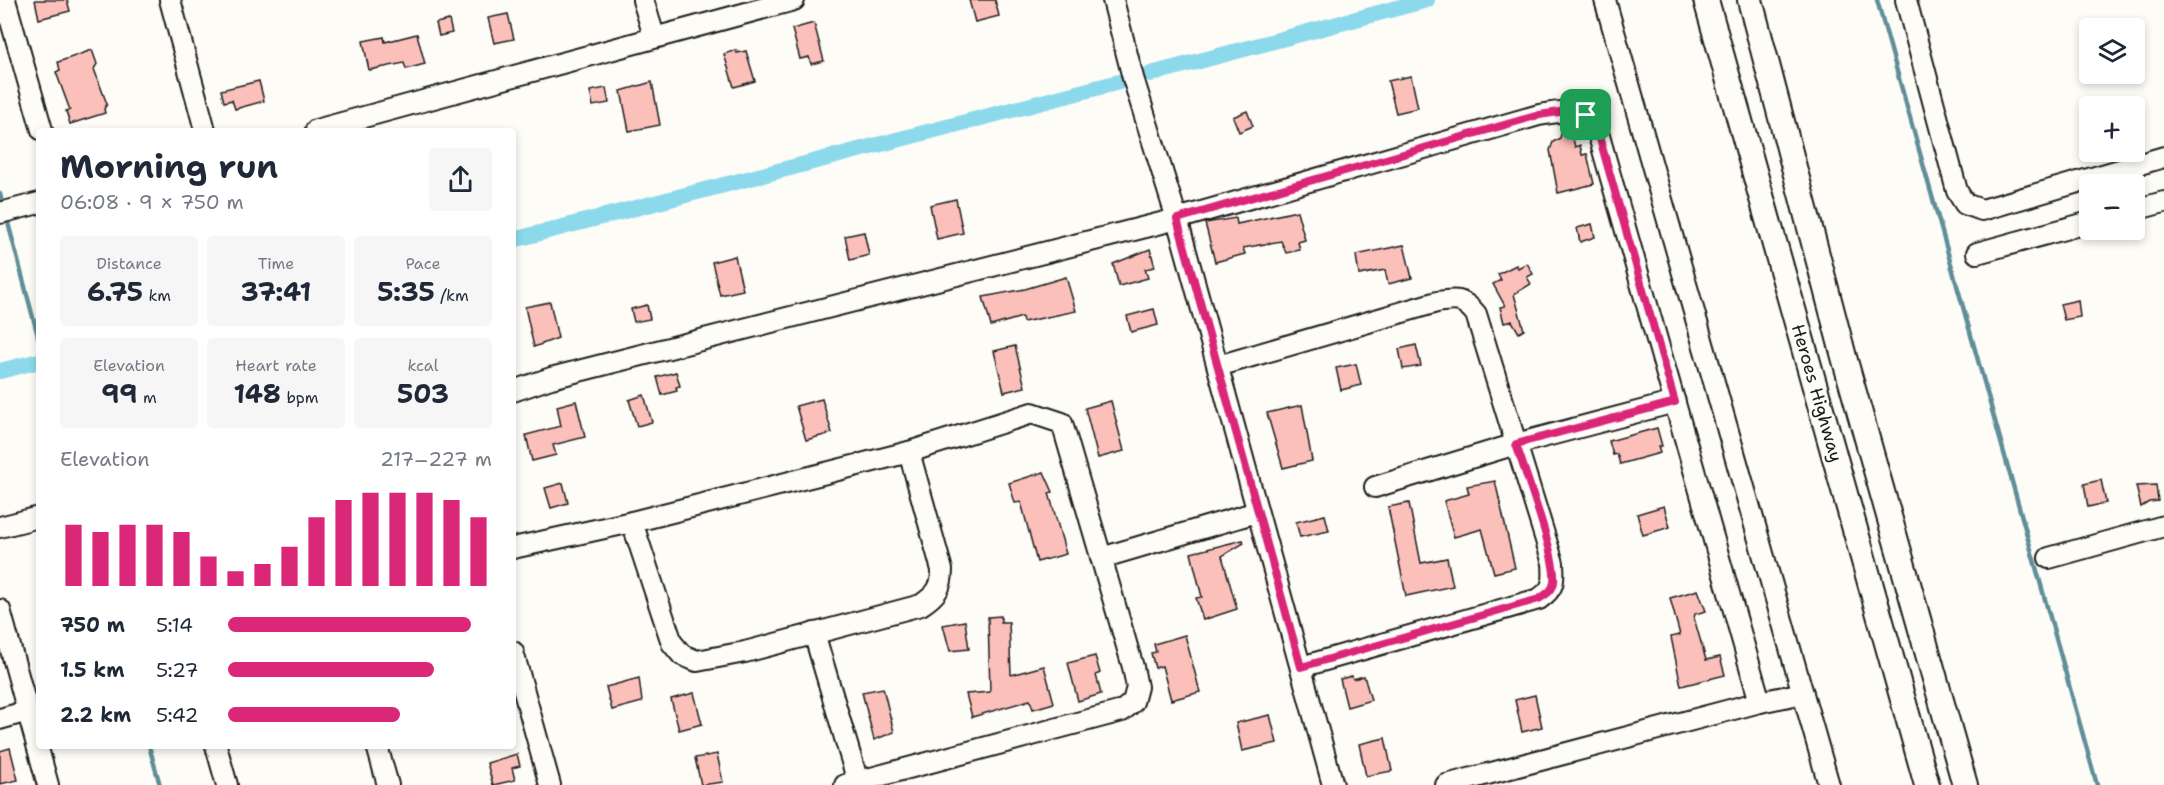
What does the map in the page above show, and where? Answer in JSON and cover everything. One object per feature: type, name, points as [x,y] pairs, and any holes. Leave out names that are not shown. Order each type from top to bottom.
[{"type":"main road","name":"Heroes Highway","points":[[1706,0],[1927,785]]},
{"type":"main road","name":"Heroes Highway","points":[[1750,0],[1844,357],[1965,785]]},
{"type":"street","points":[[5,0],[41,128]]},
{"type":"street","points":[[170,0],[204,128]]},
{"type":"street","points":[[643,0],[654,36]]},
{"type":"street","points":[[323,128],[654,36],[794,0]]},
{"type":"street","points":[[1113,0],[1177,219],[1333,785]]},
{"type":"street","points":[[1605,0],[1829,785]]},
{"type":"street","points":[[1906,0],[1957,191],[1965,204],[1982,210],[2164,157]]},
{"type":"street","points":[[516,390],[563,375],[1177,219],[1539,115],[1566,111],[1586,115],[1595,122],[1761,702]]},
{"type":"street","points":[[2145,207],[2164,201]]},
{"type":"street","points":[[0,213],[36,204]]},
{"type":"street","points":[[1977,253],[2079,225]]},
{"type":"street","points":[[1218,366],[1437,302],[1457,299],[1466,302],[1476,314],[1553,563],[1554,584],[1550,592],[1539,599],[1301,667]]},
{"type":"street","points":[[1375,487],[1516,444],[1675,402]]},
{"type":"street","points":[[516,547],[632,522],[909,452],[1032,413],[1062,423],[1137,687],[1133,702],[1122,711],[852,783],[814,633]]},
{"type":"street","points":[[632,522],[672,643],[682,655],[697,661],[814,633],[921,605],[936,595],[942,582],[937,546],[909,452]]},
{"type":"street","points":[[1101,558],[1257,512]]},
{"type":"street","points":[[0,527],[36,518]]},
{"type":"street","points":[[2049,558],[2164,526]]},
{"type":"street","points":[[0,610],[36,741]]},
{"type":"street","points":[[516,663],[550,785]]},
{"type":"street","points":[[1446,785],[1803,693]]},
{"type":"street","points":[[0,719],[28,711]]},
{"type":"street","points":[[38,749],[48,785]]},
{"type":"street","points":[[217,749],[227,785]]},
{"type":"street","points":[[378,749],[388,785]]},
{"type":"building","points":[[35,0],[67,0],[70,11],[39,19]]},
{"type":"building","points":[[969,0],[995,0],[999,16],[975,22]]},
{"type":"building","points":[[508,14],[514,39],[494,43],[488,18]]},
{"type":"building","points":[[449,20],[452,33],[439,36],[436,23]]},
{"type":"building","points":[[814,23],[824,61],[811,64],[809,57],[800,59],[792,29]]},
{"type":"building","points":[[417,34],[425,64],[406,69],[404,63],[369,70],[363,41],[384,37],[385,42]]},
{"type":"building","points":[[92,50],[97,64],[94,69],[107,104],[104,109],[105,113],[70,124],[66,111],[70,110],[56,72],[60,70],[58,62]]},
{"type":"building","points":[[736,50],[737,53],[746,51],[755,81],[734,87],[724,54]]},
{"type":"building","points":[[1411,76],[1418,108],[1396,113],[1388,81]]},
{"type":"building","points":[[259,81],[264,101],[235,109],[232,100],[224,102],[221,90]]},
{"type":"building","points":[[652,82],[660,125],[629,131],[621,91]]},
{"type":"building","points":[[606,88],[609,103],[593,106],[590,91]]},
{"type":"building","points":[[1247,111],[1253,126],[1239,132],[1233,117]]},
{"type":"building","points":[[1561,134],[1572,135],[1575,147],[1580,145],[1582,155],[1587,154],[1594,184],[1558,193],[1550,150],[1553,142],[1560,138]]},
{"type":"building","points":[[956,199],[963,233],[937,239],[930,205]]},
{"type":"building","points":[[1297,211],[1305,240],[1298,242],[1300,250],[1286,253],[1281,241],[1243,248],[1245,254],[1215,262],[1205,223],[1236,218],[1237,224]]},
{"type":"building","points":[[1592,224],[1595,237],[1580,242],[1577,228]]},
{"type":"building","points":[[864,232],[869,255],[850,260],[845,236]]},
{"type":"building","points":[[1404,245],[1412,278],[1388,284],[1385,270],[1359,275],[1356,255]]},
{"type":"building","points":[[1150,249],[1155,267],[1145,269],[1148,278],[1119,286],[1113,264]]},
{"type":"building","points":[[735,256],[743,290],[720,295],[712,262]]},
{"type":"building","points":[[1527,263],[1533,274],[1527,277],[1531,284],[1514,294],[1524,330],[1519,333],[1512,321],[1504,323],[1500,307],[1505,306],[1493,284],[1501,280],[1498,274],[1516,265],[1518,268]]},
{"type":"building","points":[[1066,277],[1076,311],[1023,322],[1022,317],[991,326],[983,297],[1025,289]]},
{"type":"building","points":[[2078,300],[2080,317],[2064,320],[2060,304]]},
{"type":"building","points":[[550,302],[558,338],[534,347],[525,307]]},
{"type":"building","points":[[647,305],[650,319],[634,322],[631,309]]},
{"type":"building","points":[[1154,309],[1158,325],[1131,332],[1127,316]]},
{"type":"building","points":[[1416,345],[1421,366],[1403,369],[1399,349]]},
{"type":"building","points":[[1015,346],[1025,387],[1004,392],[994,351]]},
{"type":"building","points":[[1356,364],[1361,385],[1341,390],[1336,368]]},
{"type":"building","points":[[676,372],[680,386],[676,387],[677,391],[662,395],[657,377]]},
{"type":"building","points":[[644,395],[652,422],[637,426],[629,400]]},
{"type":"building","points":[[822,399],[832,433],[806,440],[796,406]]},
{"type":"building","points":[[576,401],[585,437],[553,445],[556,455],[532,461],[526,435],[561,426],[557,406]]},
{"type":"building","points":[[1111,401],[1124,451],[1098,458],[1085,408]]},
{"type":"building","points":[[1302,405],[1312,461],[1283,468],[1267,413]]},
{"type":"building","points":[[1657,428],[1662,446],[1658,446],[1660,453],[1620,464],[1617,454],[1613,455],[1609,441]]},
{"type":"building","points":[[1044,472],[1053,492],[1049,493],[1066,554],[1037,562],[1021,502],[1015,503],[1009,483]]},
{"type":"building","points":[[2101,480],[2106,503],[2088,507],[2084,484]]},
{"type":"building","points":[[1495,481],[1515,568],[1494,573],[1482,529],[1454,537],[1444,501],[1469,494],[1467,486]]},
{"type":"building","points":[[563,483],[568,503],[551,508],[545,488]]},
{"type":"building","points":[[2156,485],[2158,501],[2149,502],[2141,507],[2136,486]]},
{"type":"building","points":[[1409,503],[1421,563],[1447,558],[1453,586],[1406,596],[1388,507]]},
{"type":"building","points":[[1664,506],[1670,527],[1643,535],[1637,514]]},
{"type":"building","points":[[1325,515],[1329,531],[1300,537],[1296,522]]},
{"type":"building","points":[[1243,540],[1244,543],[1222,556],[1237,609],[1203,620],[1196,598],[1202,597],[1191,553]]},
{"type":"building","points":[[1698,590],[1706,611],[1695,614],[1694,618],[1706,660],[1720,657],[1725,675],[1681,686],[1671,637],[1680,635],[1670,598]]},
{"type":"building","points":[[1001,616],[1001,622],[1009,622],[1011,675],[1044,666],[1054,703],[1033,709],[1030,700],[972,717],[966,694],[990,692],[988,617]]},
{"type":"building","points":[[965,621],[969,649],[950,651],[943,625]]},
{"type":"building","points":[[1185,635],[1200,692],[1171,700],[1162,666],[1155,668],[1151,653],[1156,652],[1154,644]]},
{"type":"building","points":[[1095,656],[1100,673],[1096,675],[1101,694],[1078,701],[1068,663]]},
{"type":"building","points":[[1352,676],[1353,679],[1364,676],[1371,700],[1347,707],[1340,679]]},
{"type":"building","points":[[639,678],[642,702],[612,710],[606,687]]},
{"type":"building","points":[[883,688],[894,732],[874,740],[862,692]]},
{"type":"building","points":[[694,693],[702,724],[679,730],[671,699]]},
{"type":"building","points":[[1535,695],[1542,727],[1522,732],[1515,700]]},
{"type":"building","points":[[1270,715],[1277,743],[1242,751],[1236,723]]},
{"type":"building","points":[[1385,738],[1392,771],[1366,776],[1359,744]]},
{"type":"building","points":[[10,748],[18,780],[0,784],[0,751]]},
{"type":"building","points":[[517,754],[520,766],[512,768],[515,780],[493,785],[487,763]]},
{"type":"building","points":[[717,754],[723,782],[701,785],[695,758]]},
{"type":"waterway","points":[[1151,74],[1427,0]]},
{"type":"waterway","points":[[1877,0],[2097,785]]},
{"type":"waterway","points":[[516,239],[1119,82]]},
{"type":"waterway","points":[[0,194],[3,207]]},
{"type":"waterway","points":[[6,215],[36,329]]},
{"type":"waterway","points":[[0,371],[36,362]]},
{"type":"waterway","points":[[150,749],[160,785]]},
{"type":"route","points":[[1566,111],[1586,115],[1595,122],[1675,402],[1516,444],[1553,563],[1554,584],[1550,592],[1539,599],[1301,667],[1177,219],[1539,115],[1566,111]]}]
